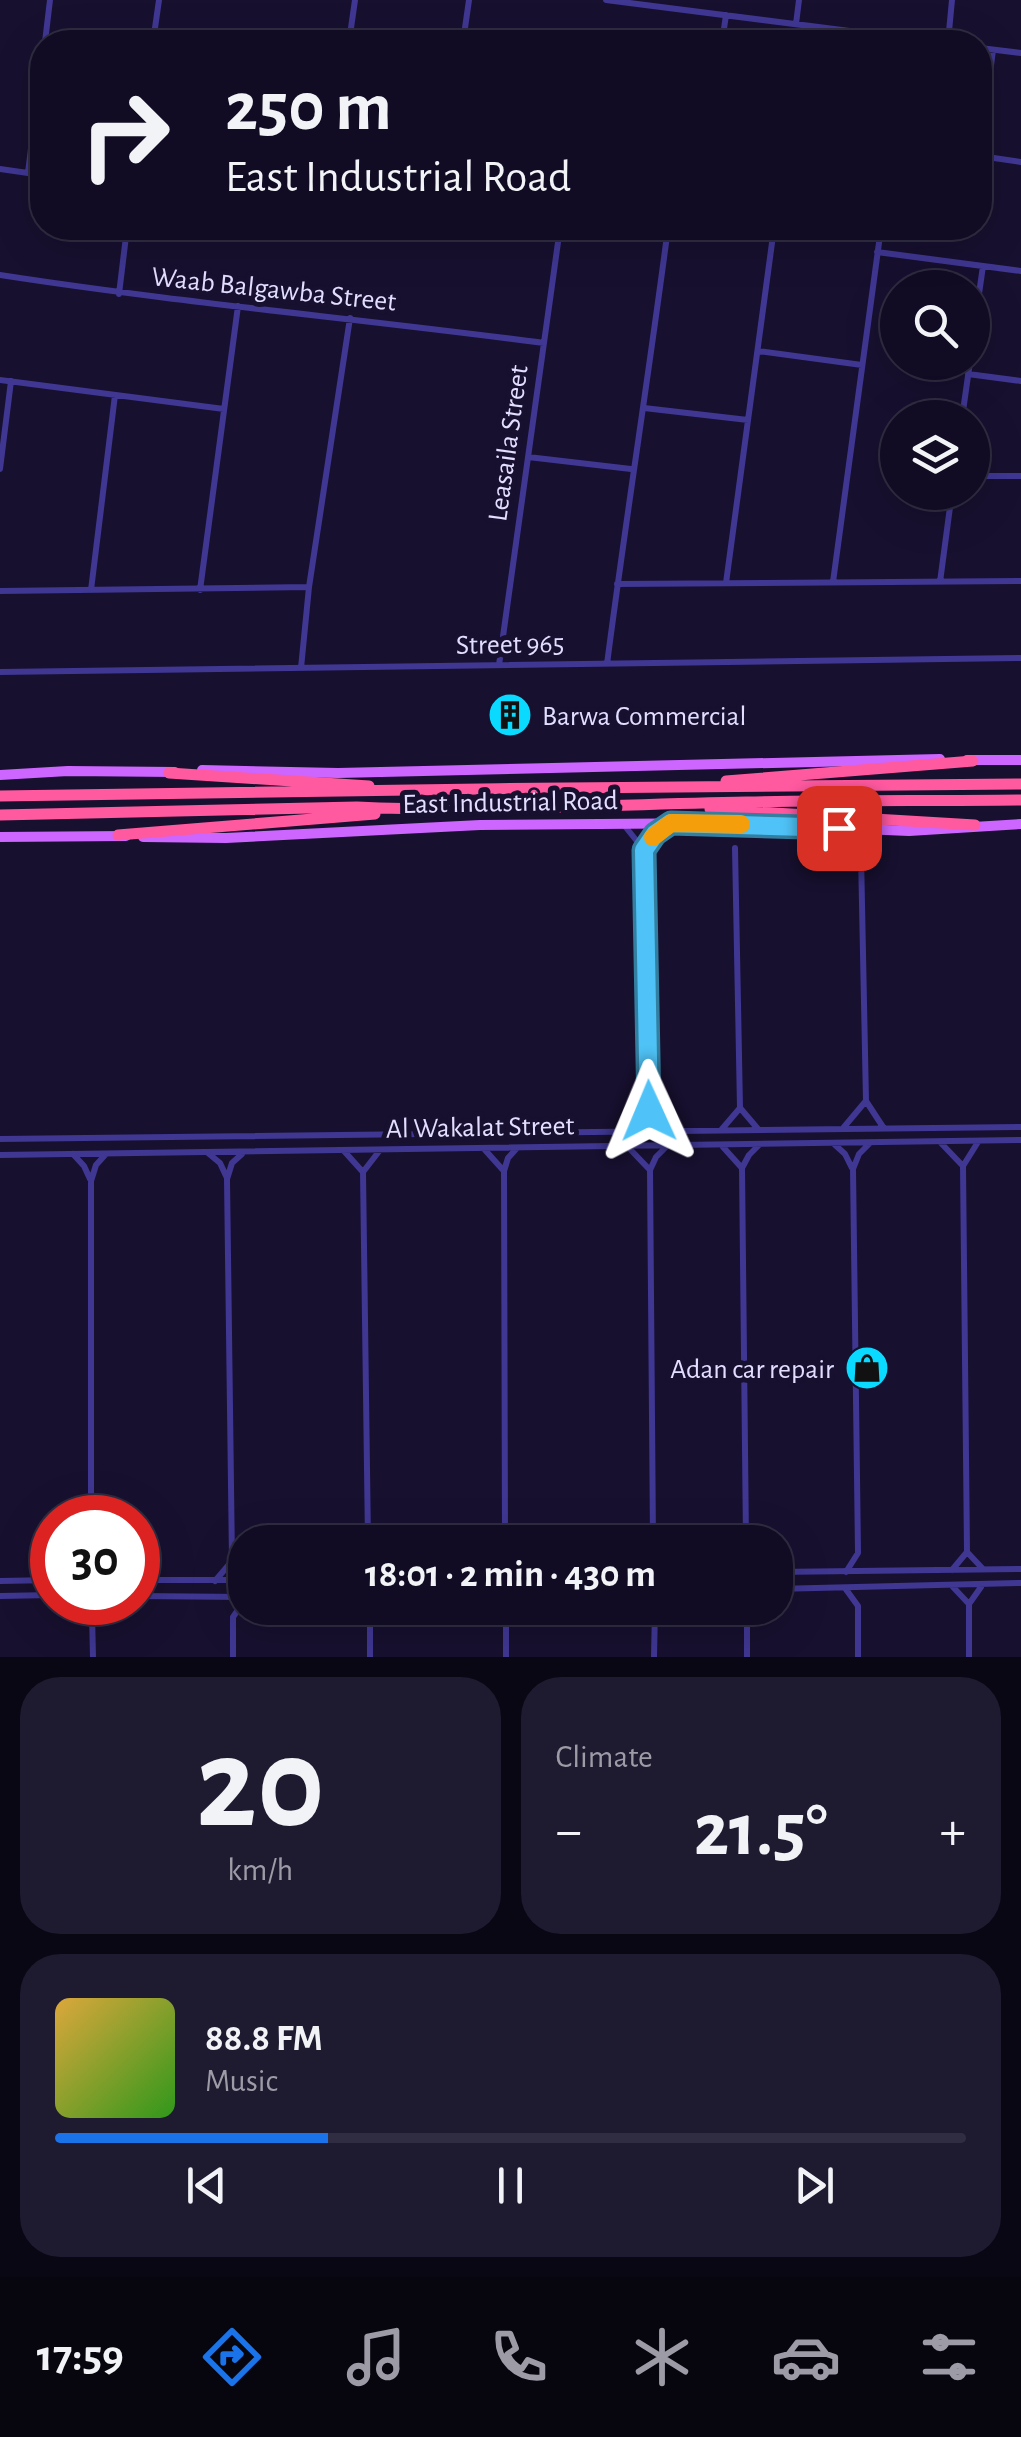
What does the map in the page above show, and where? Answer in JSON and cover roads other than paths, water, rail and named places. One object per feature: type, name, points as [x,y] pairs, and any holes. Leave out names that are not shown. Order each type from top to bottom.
[{"type":"highway","points":[[712,784],[736,778],[972,761]]},
{"type":"highway","points":[[169,773],[404,790]]},
{"type":"highway","name":"East Industrial Road","points":[[0,796],[712,784],[1021,784]]},
{"type":"highway","name":"East Industrial Road","points":[[0,815],[1021,800]]},
{"type":"highway","points":[[682,806],[975,825]]},
{"type":"highway","points":[[118,836],[404,810]]},
{"type":"main road","points":[[972,761],[1021,760]]},
{"type":"main road","name":"East Industrial Road","points":[[0,774],[68,770],[169,773],[972,761]]},
{"type":"main road","name":"East Industrial Road","points":[[0,837],[226,838],[388,828],[671,823],[880,830],[1021,824]]},
{"type":"street","points":[[46,30],[50,0]]},
{"type":"street","points":[[155,30],[159,0]]},
{"type":"street","points":[[351,30],[356,0]]},
{"type":"street","points":[[465,30],[469,0]]},
{"type":"street","points":[[606,0],[843,30]]},
{"type":"street","points":[[682,10],[684,0]]},
{"type":"street","points":[[796,24],[799,0]]},
{"type":"street","points":[[949,30],[952,0]]},
{"type":"street","points":[[724,30],[726,16]]},
{"type":"street","points":[[992,50],[1021,53]]},
{"type":"street","points":[[992,156],[1021,162]]},
{"type":"street","points":[[0,169],[28,173],[30,157]]},
{"type":"street","points":[[119,294],[126,240]]},
{"type":"street","name":"Leasaila Street","points":[[499,664],[558,240]]},
{"type":"street","points":[[607,664],[666,240]]},
{"type":"street","points":[[726,583],[772,240]]},
{"type":"street","points":[[833,582],[880,240]]},
{"type":"street","points":[[878,252],[1021,271]]},
{"type":"street","points":[[982,270],[983,266]]},
{"type":"street","name":"Waab Balgawba Street","points":[[0,276],[119,294],[544,343]]},
{"type":"street","points":[[200,590],[238,306]]},
{"type":"street","points":[[300,668],[350,318]]},
{"type":"street","points":[[758,351],[862,365]]},
{"type":"street","points":[[990,377],[1021,381]]},
{"type":"street","points":[[0,380],[224,409]]},
{"type":"street","points":[[0,469],[11,381]]},
{"type":"street","points":[[91,590],[115,395]]},
{"type":"street","points":[[644,408],[748,420]]},
{"type":"street","points":[[528,457],[632,470]]},
{"type":"street","points":[[990,476],[1021,476]]},
{"type":"street","points":[[940,582],[950,510]]},
{"type":"street","points":[[617,584],[1021,581]]},
{"type":"street","points":[[0,592],[309,587]]},
{"type":"street","name":"Street 965","points":[[0,672],[1021,658]]},
{"type":"street","points":[[668,1130],[649,1111],[644,850],[655,834],[671,823]]},
{"type":"street","points":[[622,824],[644,850]]},
{"type":"street","points":[[839,828],[854,839],[861,855],[866,1102],[884,1128]]},
{"type":"street","points":[[861,855],[868,840],[880,830]]},
{"type":"street","points":[[735,848],[740,1108],[758,1130]]},
{"type":"street","points":[[843,1128],[866,1102]]},
{"type":"street","points":[[722,1130],[740,1108]]},
{"type":"street","points":[[630,1131],[649,1111]]},
{"type":"street","name":"Al Wakalat Street","points":[[0,1139],[1021,1127]]},
{"type":"street","name":"Al Wakalat Street","points":[[0,1155],[1021,1140]]},
{"type":"street","points":[[940,1141],[963,1166]]},
{"type":"street","points":[[979,1141],[963,1166],[968,1552],[984,1570]]},
{"type":"street","points":[[852,1169],[870,1142]]},
{"type":"street","points":[[833,1143],[845,1154],[852,1169],[858,1553],[846,1572]]},
{"type":"street","points":[[746,1525],[742,1168],[760,1144]]},
{"type":"street","points":[[720,1145],[742,1168]]},
{"type":"street","points":[[627,1146],[650,1170]]},
{"type":"street","points":[[653,1525],[650,1170],[666,1146]]},
{"type":"street","points":[[483,1148],[504,1171]]},
{"type":"street","points":[[506,1525],[504,1171],[517,1148]]},
{"type":"street","points":[[343,1150],[363,1172]]},
{"type":"street","points":[[368,1525],[363,1172],[381,1150]]},
{"type":"street","points":[[206,1152],[220,1163],[228,1179]]},
{"type":"street","points":[[232,1525],[228,1179],[232,1164],[244,1152]]},
{"type":"street","points":[[73,1154],[91,1180]]},
{"type":"street","points":[[91,1495],[91,1180],[106,1154]]},
{"type":"street","points":[[952,1570],[968,1552]]},
{"type":"street","points":[[858,1553],[876,1570]]},
{"type":"street","points":[[215,1581],[228,1566]]},
{"type":"street","points":[[793,1572],[1021,1569]]},
{"type":"street","points":[[0,1581],[30,1580]]},
{"type":"street","points":[[160,1580],[228,1580]]},
{"type":"street","points":[[793,1589],[1021,1583]]},
{"type":"street","points":[[952,1586],[969,1604]]},
{"type":"street","points":[[969,1657],[969,1604],[983,1586]]},
{"type":"street","points":[[845,1588],[858,1606],[858,1657]]},
{"type":"street","points":[[858,1606],[875,1588]]},
{"type":"street","points":[[0,1596],[30,1596]]},
{"type":"street","points":[[160,1597],[228,1598]]},
{"type":"street","points":[[214,1598],[228,1612]]},
{"type":"street","points":[[92,1625],[93,1657]]},
{"type":"street","points":[[232,1625],[233,1657]]},
{"type":"street","points":[[369,1625],[370,1657]]},
{"type":"street","points":[[506,1625],[506,1657]]},
{"type":"street","points":[[654,1625],[654,1657]]},
{"type":"street","points":[[746,1625],[746,1657]]},
{"type":"place","name":"Barwa Commercial","points":[[510,715]]},
{"type":"place","name":"Adan car repair","points":[[867,1368]]}]
